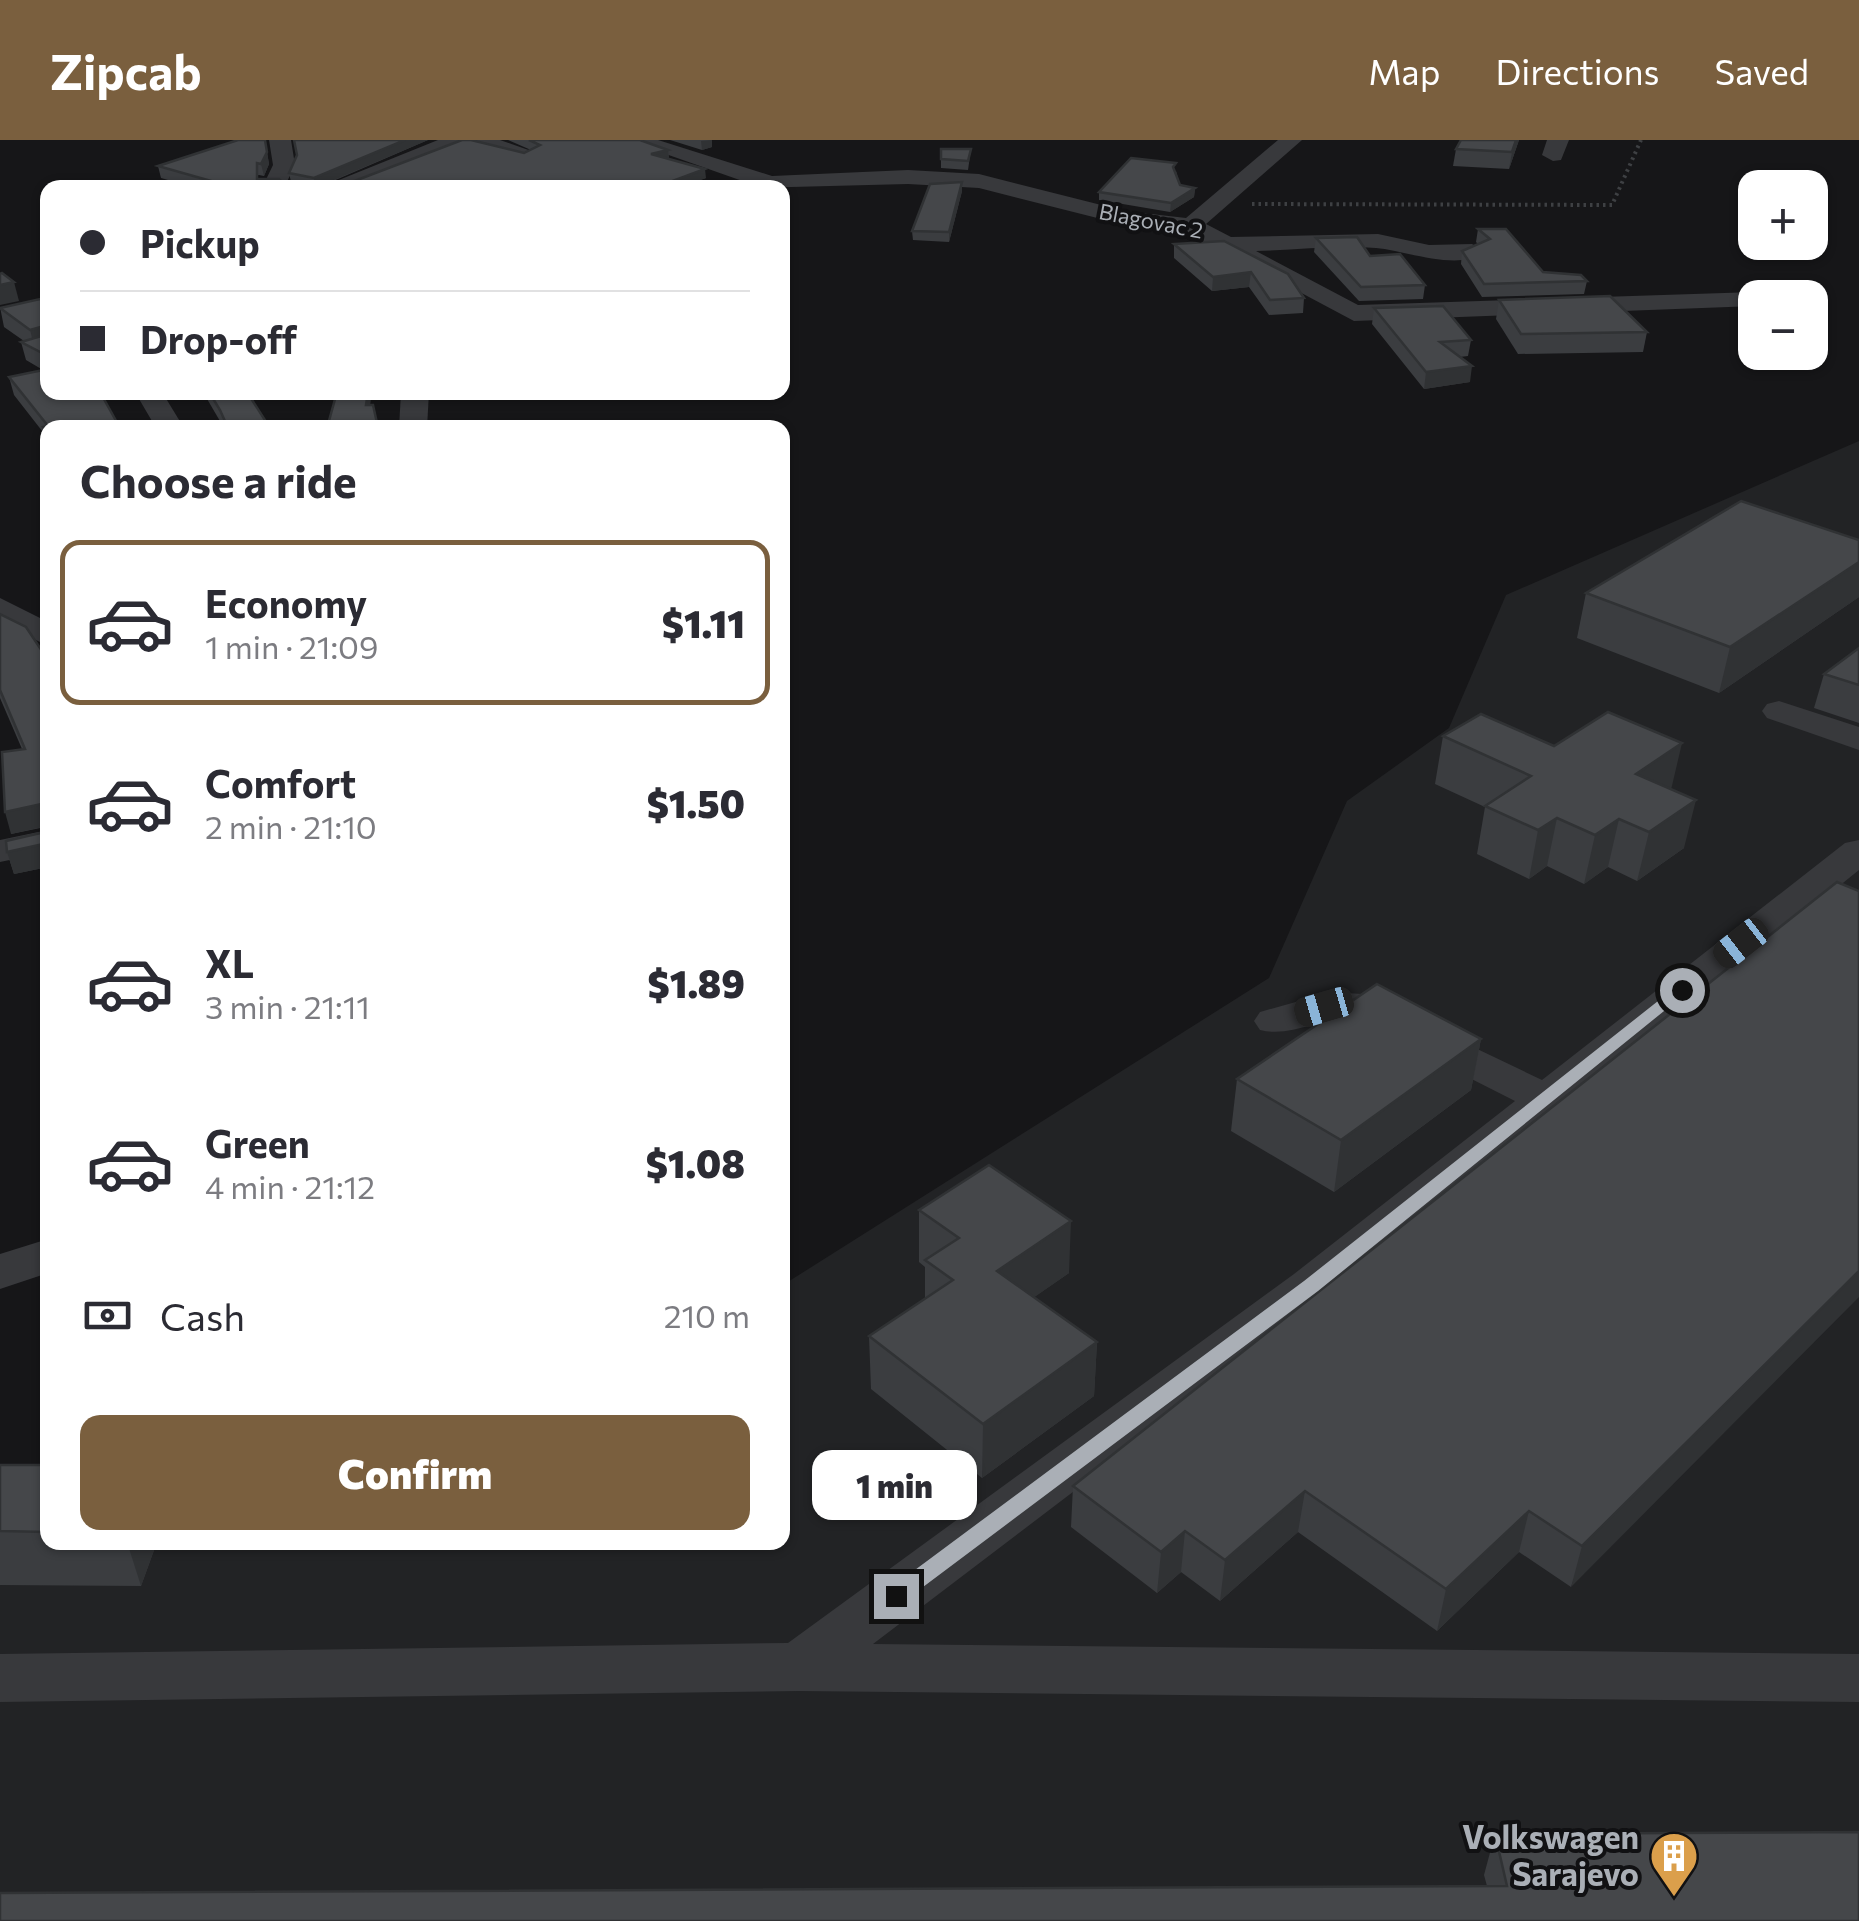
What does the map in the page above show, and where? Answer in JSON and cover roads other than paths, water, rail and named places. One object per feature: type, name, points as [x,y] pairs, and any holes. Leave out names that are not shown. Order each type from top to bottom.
[{"type":"street","points":[[277,180],[284,165],[280,140]]},
{"type":"street","points":[[351,180],[458,140]]},
{"type":"street","points":[[474,140],[526,153]]},
{"type":"street","name":"Blagovac 2","points":[[637,140],[751,180]]},
{"type":"street","points":[[1191,225],[1291,140]]},
{"type":"street","name":"Blagovac 2","points":[[790,184],[964,179],[1125,218],[1191,225],[1354,313],[1738,300]]},
{"type":"street","points":[[1230,244],[1378,241],[1429,252],[1472,251]]},
{"type":"street","points":[[0,608],[40,631]]},
{"type":"street","points":[[1778,711],[1859,740]]},
{"type":"street","points":[[0,850],[40,842]]},
{"type":"street","points":[[800,1668],[1311,1286],[1859,850]]},
{"type":"street","points":[[1275,1021],[1331,1005],[1362,1007],[1545,1100]]},
{"type":"street","points":[[0,1272],[40,1258]]},
{"type":"street","points":[[0,1678],[800,1668],[1845,1669]]},
{"type":"place","name":"Volkswagen Sarajevo","points":[[1674,1898]]}]
